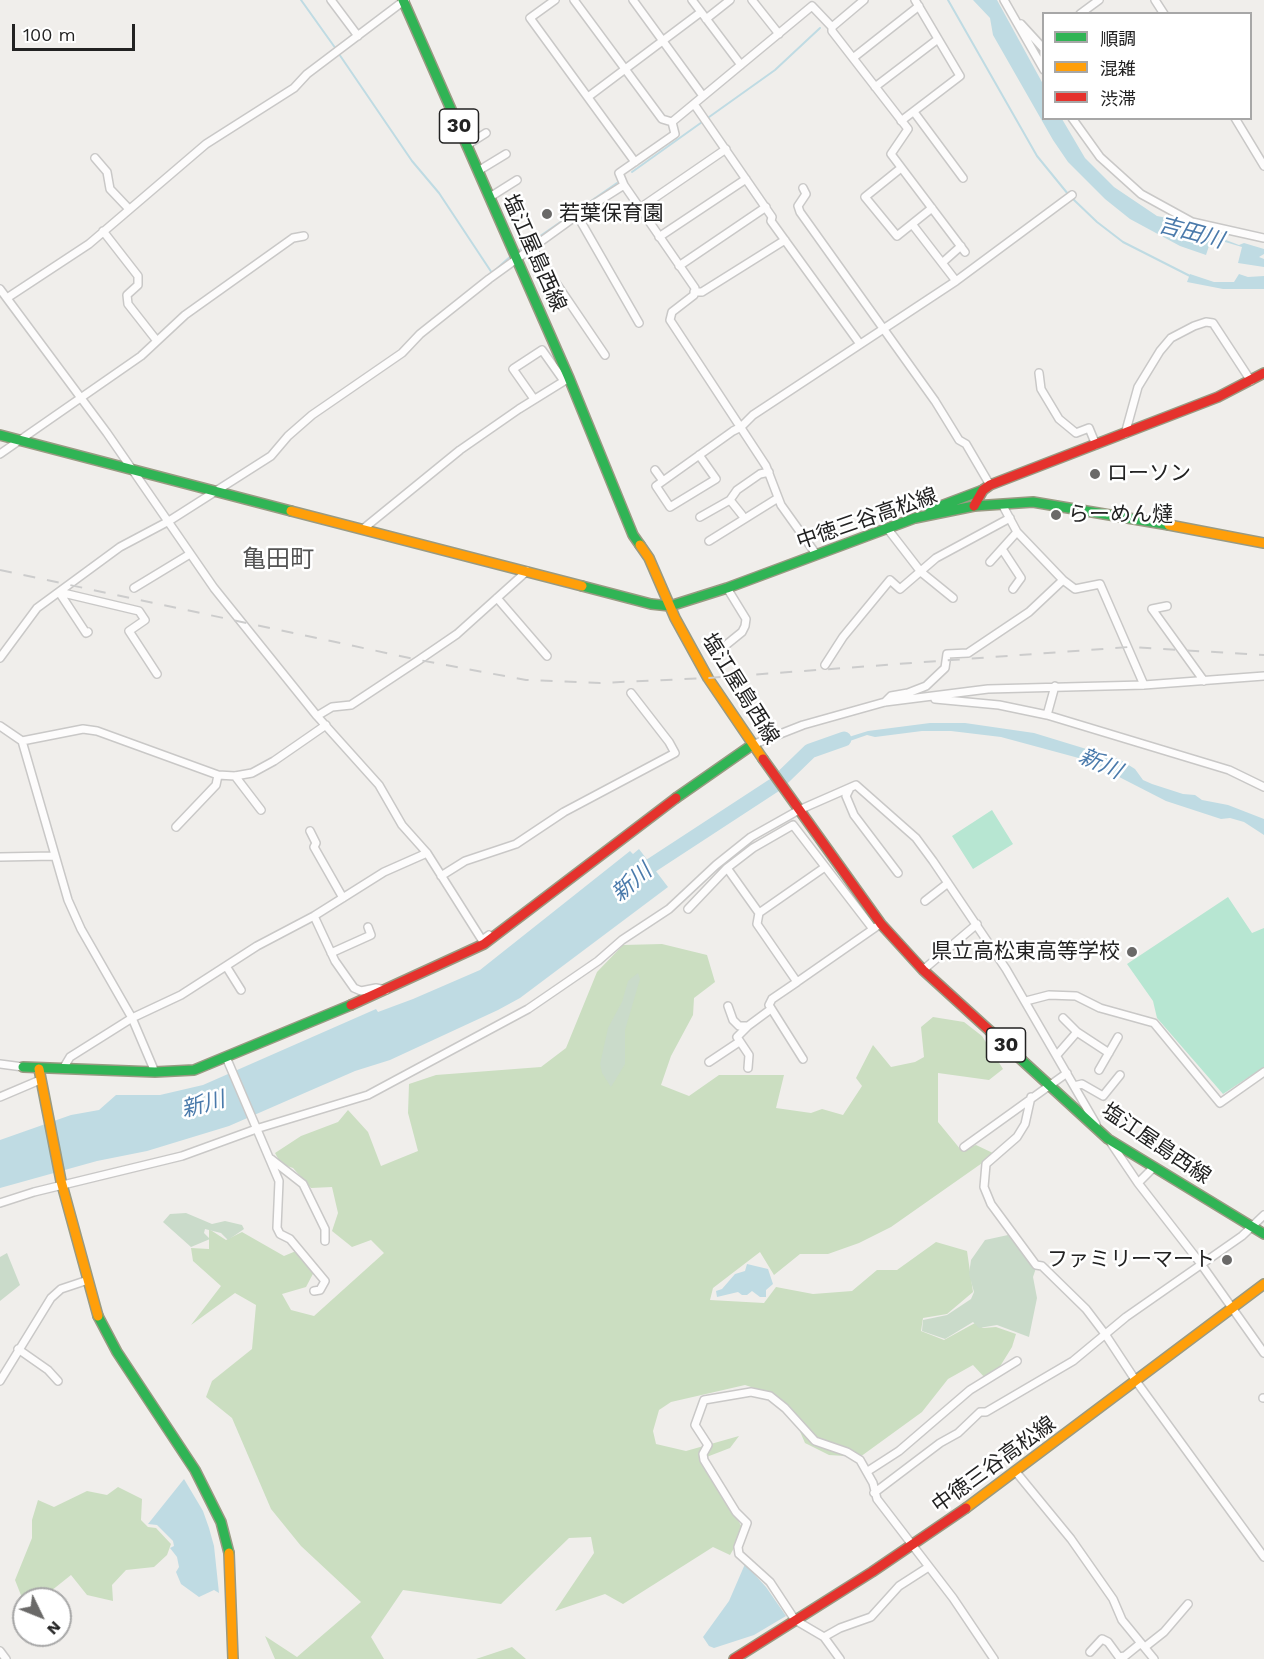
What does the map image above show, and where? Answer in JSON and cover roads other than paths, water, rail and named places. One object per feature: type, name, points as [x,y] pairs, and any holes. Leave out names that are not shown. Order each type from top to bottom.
[{"type":"main road","name":"塩江屋島西線","points":[[404,0],[516,256],[633,535],[649,558],[670,606],[708,678],[877,926],[1108,1139],[1264,1234]]},
{"type":"main road","points":[[915,518],[935,507],[1218,398],[1264,373]]},
{"type":"main road","points":[[0,435],[651,604],[670,606]]},
{"type":"main road","points":[[974,506],[986,487]]},
{"type":"main road","name":"中徳三谷高松線","points":[[670,606],[728,588],[915,518],[974,506],[1062,505],[1264,543]]},
{"type":"main road","points":[[23,1068],[64,1067],[154,1072],[194,1070],[228,1062],[468,953],[519,919],[629,832],[723,762],[754,748]]},
{"type":"main road","points":[[39,1069],[46,1113],[85,1281],[104,1330],[171,1431],[221,1522],[230,1558],[233,1659]]},
{"type":"main road","name":"中徳三谷高松線","points":[[734,1659],[911,1546],[1016,1472],[1264,1284]]},
{"type":"street","points":[[331,0],[358,36]]},
{"type":"street","points":[[7,298],[89,244],[206,144],[294,88],[307,74],[404,0]]},
{"type":"street","points":[[555,0],[530,18],[635,162]]},
{"type":"street","points":[[574,0],[662,119],[672,122]]},
{"type":"street","points":[[633,0],[703,96]]},
{"type":"street","points":[[692,0],[741,65]]},
{"type":"street","points":[[706,19],[730,0]]},
{"type":"street","points":[[752,0],[779,34]]},
{"type":"street","points":[[832,27],[864,0]]},
{"type":"street","points":[[1004,0],[1042,67]]},
{"type":"street","points":[[1083,12],[1099,0]]},
{"type":"street","points":[[672,122],[779,34],[811,3],[832,27],[908,129],[891,154],[963,249],[942,263]]},
{"type":"street","points":[[853,58],[917,3],[960,76],[901,121]]},
{"type":"street","points":[[588,97],[701,12]]},
{"type":"street","points":[[1013,16],[1042,46]]},
{"type":"street","points":[[875,87],[938,39]]},
{"type":"street","points":[[694,104],[766,207],[772,217],[771,221],[860,344]]},
{"type":"street","points":[[914,112],[963,178]]},
{"type":"street","points":[[1073,120],[1100,157],[1141,194],[1192,222],[1264,238]]},
{"type":"street","points":[[1236,120],[1264,166]]},
{"type":"street","points":[[672,122],[675,134],[619,173],[624,185],[695,288],[694,292]]},
{"type":"street","points":[[467,145],[486,133]]},
{"type":"street","points":[[640,208],[726,149]]},
{"type":"street","points":[[478,171],[506,153]]},
{"type":"street","points":[[95,158],[107,172],[110,189],[129,208]]},
{"type":"street","points":[[901,168],[865,197],[897,236],[932,208]]},
{"type":"street","points":[[660,237],[746,179]]},
{"type":"street","points":[[490,197],[517,180]]},
{"type":"street","points":[[0,657],[37,608],[120,547],[169,521],[271,456],[306,420],[402,353],[420,334],[516,256],[532,249],[577,215],[624,185]]},
{"type":"street","points":[[803,188],[806,194],[798,206],[800,212],[935,401],[959,440],[966,444],[986,487]]},
{"type":"street","points":[[699,455],[716,479],[670,507],[656,486],[699,455],[741,427],[753,415],[956,281],[1072,195]]},
{"type":"street","points":[[680,266],[766,207]]},
{"type":"street","points":[[577,215],[639,323]]},
{"type":"street","points":[[912,224],[956,281]]},
{"type":"street","points":[[103,231],[138,276],[138,285],[127,295],[128,304],[157,342]]},
{"type":"street","points":[[0,454],[82,399],[157,342],[185,315],[293,238],[304,236]]},
{"type":"street","points":[[785,240],[702,292],[694,292],[672,312],[670,320],[769,472],[778,498],[816,555]]},
{"type":"street","points":[[532,249],[605,355]]},
{"type":"street","points":[[0,289],[82,399],[240,622],[317,716],[379,785],[402,825],[428,854],[482,940],[513,918],[519,919]]},
{"type":"street","points":[[1125,434],[1138,387],[1155,359],[1171,338],[1194,326],[1206,322],[1213,324],[1251,381]]},
{"type":"street","points":[[363,529],[460,450],[534,399],[567,380],[542,350],[513,369],[534,399]]},
{"type":"street","points":[[1039,373],[1041,389],[1059,419],[1076,432],[1089,428],[1096,445]]},
{"type":"street","points":[[655,470],[663,481]]},
{"type":"street","points":[[700,518],[730,500],[737,490],[760,474],[769,472]]},
{"type":"street","points":[[709,541],[778,498]]},
{"type":"street","points":[[730,500],[742,515]]},
{"type":"street","points":[[1002,504],[1017,532],[1063,580],[1075,589],[1100,584],[1144,686]]},
{"type":"street","points":[[825,665],[843,637],[890,580],[900,589],[959,544],[1010,518]]},
{"type":"street","points":[[888,528],[921,572],[953,598]]},
{"type":"street","points":[[990,562],[1017,532]]},
{"type":"street","points":[[1002,549],[1020,578],[1013,589]]},
{"type":"street","points":[[134,588],[190,554]]},
{"type":"street","points":[[317,716],[332,707],[351,705],[373,692],[457,634],[527,571]]},
{"type":"street","points":[[885,702],[891,696],[926,686],[945,668],[947,654],[968,653],[1029,612],[1063,580]]},
{"type":"street","points":[[721,649],[746,626],[746,620],[728,588]]},
{"type":"street","points":[[59,592],[86,633],[88,632]]},
{"type":"street","points":[[59,592],[139,611],[145,620],[129,631],[157,674]]},
{"type":"street","points":[[497,598],[547,656]]},
{"type":"street","points":[[1167,606],[1152,609],[1204,681]]},
{"type":"street","points":[[754,748],[802,725],[885,702],[988,689],[1144,686],[1264,676]]},
{"type":"street","points":[[1047,715],[1055,686]]},
{"type":"street","points":[[441,876],[465,861],[516,844],[564,812],[675,753],[631,693]]},
{"type":"street","points":[[925,698],[999,705],[1047,715],[1229,770],[1264,787]]},
{"type":"street","points":[[22,741],[83,729],[97,731],[218,775],[236,776],[252,773],[274,761],[326,725]]},
{"type":"street","points":[[0,726],[22,741],[68,900],[81,929],[132,1018],[154,1072]]},
{"type":"street","points":[[176,827],[216,785],[218,775]]},
{"type":"street","points":[[236,776],[261,810]]},
{"type":"street","points":[[0,1203],[62,1183],[174,1158],[259,1128],[368,1095],[528,1009],[598,961],[622,940],[669,909],[731,851],[797,807],[856,785],[916,838],[977,924],[1026,1002],[1100,1131]]},
{"type":"street","points":[[850,788],[846,796],[854,816],[898,873]]},
{"type":"street","points":[[688,909],[727,868],[753,848],[793,825],[825,867],[877,926],[772,999],[771,1009],[803,1059]]},
{"type":"street","points":[[310,831],[316,843],[314,847],[343,898]]},
{"type":"street","points":[[64,1067],[69,1058],[132,1018],[181,995],[257,946],[314,916],[384,873],[428,854]]},
{"type":"street","points":[[0,857],[54,856]]},
{"type":"street","points":[[797,982],[757,924],[759,913],[825,867]]},
{"type":"street","points":[[727,868],[759,913]]},
{"type":"street","points":[[925,901],[948,883]]},
{"type":"street","points":[[314,916],[331,953],[354,988],[361,991],[376,988],[386,990]]},
{"type":"street","points":[[923,969],[977,924]]},
{"type":"street","points":[[331,953],[371,935],[368,927]]},
{"type":"street","points":[[226,966],[241,990]]},
{"type":"street","points":[[1026,1002],[1049,995],[1076,996],[1100,1008],[1154,1023],[1220,1103],[1264,1071]]},
{"type":"street","points":[[728,1006],[733,1020],[739,1026],[748,1026]]},
{"type":"street","points":[[748,1068],[749,1055],[739,1042],[739,1033],[771,1009]]},
{"type":"street","points":[[1063,1018],[1077,1032],[1109,1053]]},
{"type":"street","points":[[1056,1055],[1077,1032]]},
{"type":"street","points":[[1099,1070],[1118,1037]]},
{"type":"street","points":[[709,1062],[739,1042]]},
{"type":"street","points":[[228,1062],[259,1128],[279,1181],[277,1228],[280,1234],[290,1239],[325,1281],[320,1290],[314,1291]]},
{"type":"street","points":[[0,1064],[23,1068]]},
{"type":"street","points":[[963,1147],[1066,1073]]},
{"type":"street","points":[[1074,1086],[1082,1083],[1103,1096],[1120,1075]]},
{"type":"street","points":[[0,1096],[40,1080]]},
{"type":"street","points":[[1031,1097],[1025,1124],[1017,1137],[986,1164],[984,1187],[1005,1226],[1036,1265],[1042,1266],[1086,1309],[1105,1334],[1136,1382],[1264,1557]]},
{"type":"street","points":[[1108,1139],[1264,1353]]},
{"type":"street","points":[[271,1159],[303,1184],[325,1229],[325,1241]]},
{"type":"street","points":[[1138,1183],[1153,1168]]},
{"type":"street","points":[[874,1493],[940,1443],[958,1433],[980,1412],[994,1407],[1073,1361],[1105,1334],[1252,1227],[1264,1215]]},
{"type":"street","points":[[0,1381],[51,1298],[61,1289],[85,1281]]},
{"type":"street","points":[[18,1349],[48,1370],[58,1382]]},
{"type":"street","points":[[868,1471],[929,1427],[970,1390],[1017,1361]]},
{"type":"street","points":[[840,1659],[825,1637],[795,1620],[770,1582],[739,1554],[738,1547],[747,1523],[736,1512],[704,1460],[703,1454],[708,1445],[695,1425],[704,1400],[751,1392],[770,1396],[785,1408],[815,1441],[847,1452],[860,1460],[868,1471],[874,1493],[927,1568],[953,1598],[994,1659]]},
{"type":"street","points":[[1016,1472],[1071,1539],[1113,1599],[1122,1620],[1154,1659]]},
{"type":"street","points":[[825,1637],[871,1617],[899,1586],[927,1568]]},
{"type":"street","points":[[1090,1652],[1102,1639],[1108,1642],[1119,1657],[1125,1656],[1164,1632],[1188,1604]]},
{"type":"street","points":[[0,1652],[6,1659]]},
{"type":"water","name":"吉田川","points":[[973,0],[997,0],[1042,82],[1042,120],[1063,120],[1085,158],[1114,187],[1157,216],[1239,245],[1244,243],[1264,249],[1264,254],[1259,257],[1264,259],[1264,267],[1238,263],[1242,247],[1215,239],[1211,240],[1206,255],[1180,246],[1130,219],[1105,199],[1068,162],[1053,140],[993,35],[990,18]]},
{"type":"water","points":[[1190,274],[1214,282],[1234,282],[1239,274],[1248,277],[1264,276],[1264,289],[1223,289],[1187,282]]},
{"type":"water","points":[[930,723],[965,723],[1034,733],[1119,759],[1135,769],[1143,780],[1152,784],[1183,794],[1195,795],[1202,800],[1228,805],[1264,819],[1264,835],[1244,822],[1230,818],[1221,819],[1166,801],[1086,760],[1001,737],[951,731],[922,731],[875,737],[867,735],[824,750],[826,744],[868,731]]},
{"type":"water","points":[[639,849],[668,887],[520,998],[498,1010],[390,1060],[355,1071],[229,1126],[147,1151],[97,1161],[0,1188],[0,1140],[71,1115],[99,1110],[116,1095],[160,1095],[203,1085],[376,1009],[378,1012],[413,999],[480,970],[630,851],[633,854]]},
{"type":"water","points":[[747,1264],[768,1269],[773,1284],[766,1290],[766,1297],[760,1297],[752,1291],[747,1295],[738,1292],[717,1297],[716,1291],[722,1289],[735,1274],[745,1271]]},
{"type":"water","points":[[184,1479],[203,1511],[209,1528],[214,1546],[219,1593],[214,1590],[199,1597],[181,1584],[176,1572],[179,1567],[177,1557],[170,1548],[174,1546],[173,1541],[157,1525],[148,1524]]},
{"type":"water","points":[[745,1564],[766,1587],[786,1616],[754,1635],[714,1648],[709,1646],[703,1637],[729,1601]]},
{"type":"waterway","points":[[301,0],[336,49]]},
{"type":"waterway","points":[[948,0],[1037,156],[1068,194]]},
{"type":"waterway","points":[[632,172],[775,70],[820,28]]},
{"type":"waterway","points":[[339,54],[412,161],[439,193],[492,273],[512,255]]},
{"type":"waterway","points":[[517,252],[617,183]]},
{"type":"waterway","points":[[1073,199],[1123,242],[1190,276]]},
{"type":"waterway","name":"新川","points":[[637,878],[652,865],[776,784],[810,751],[844,739]]},
{"type":"railway","points":[[0,570],[419,660],[526,680],[600,683],[708,678],[1129,647],[1264,655]]},
{"type":"place","name":"若葉保育園","points":[[547,214]]},
{"type":"place","name":"ローソン","points":[[1095,474]]},
{"type":"place","name":"らーめん燵","points":[[1056,515]]},
{"type":"place","name":"県立高松東高等学校","points":[[1132,952]]},
{"type":"place","name":"ファミリーマート","points":[[1227,1260]]},
{"type":"district","name":"亀田町","points":[[278,560]]}]
